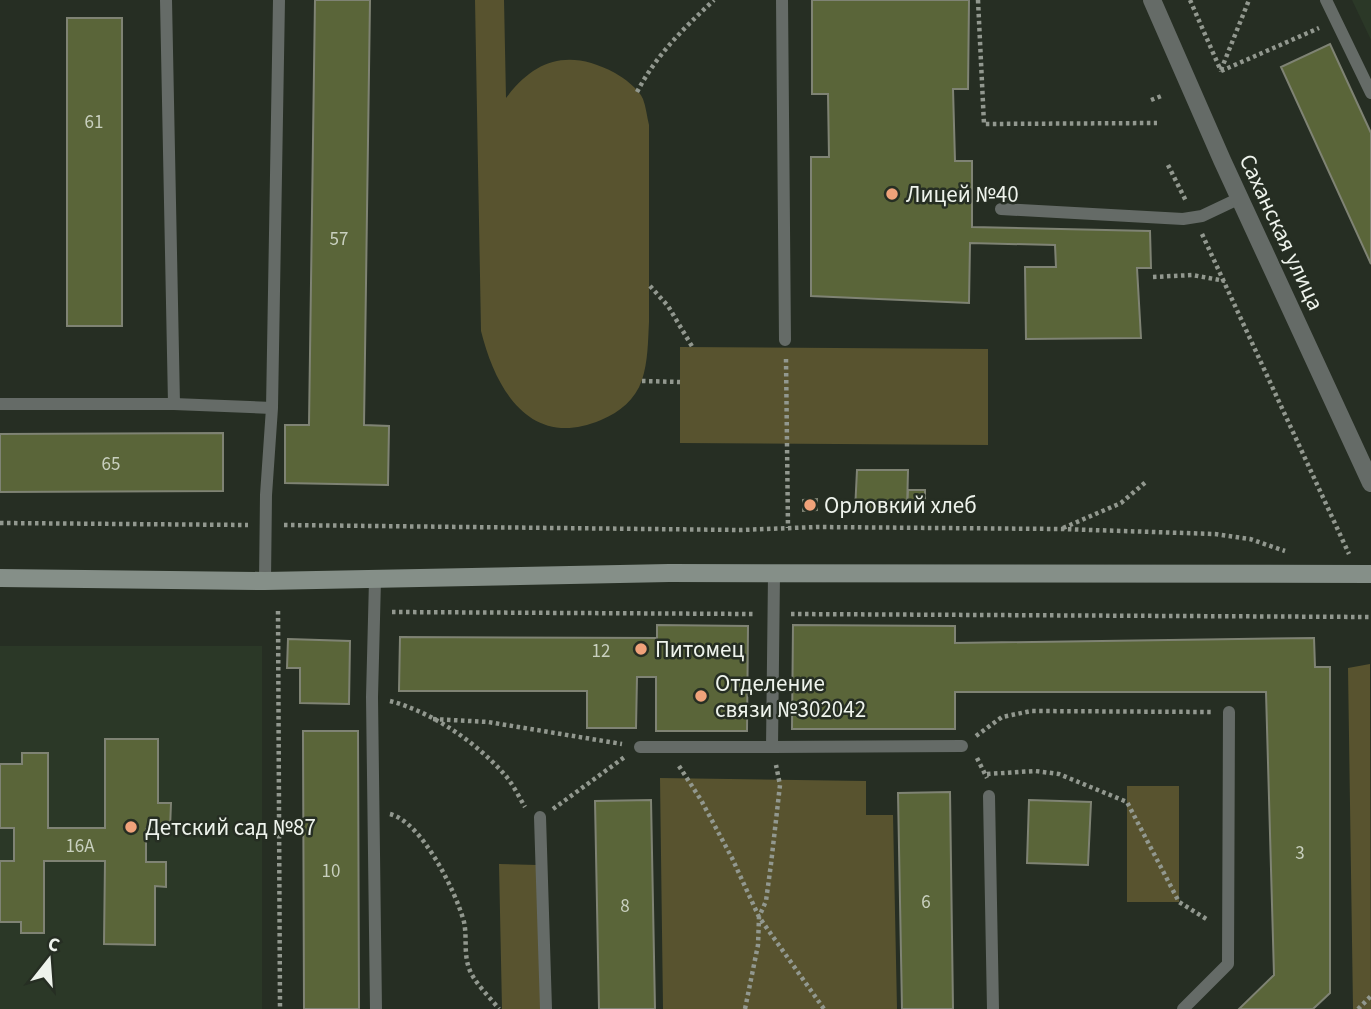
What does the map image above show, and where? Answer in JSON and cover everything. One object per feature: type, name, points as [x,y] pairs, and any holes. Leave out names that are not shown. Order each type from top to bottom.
[{"type":"street","name":"Саханская улица","points":[[1152,0],[1371,483]]},
{"type":"street","points":[[0,578],[265,581],[655,574],[1364,574]]},
{"type":"lane","points":[[166,0],[174,404]]},
{"type":"lane","points":[[265,581],[272,408],[279,0]]},
{"type":"lane","points":[[782,0],[785,340]]},
{"type":"lane","points":[[1326,0],[1371,93]]},
{"type":"lane","points":[[1001,209],[1183,219],[1202,216],[1240,198]]},
{"type":"lane","points":[[0,404],[174,404],[272,408]]},
{"type":"lane","points":[[772,747],[775,574]]},
{"type":"lane","points":[[375,580],[372,697],[376,1009]]},
{"type":"lane","points":[[1183,1009],[1228,964],[1229,712]]},
{"type":"lane","points":[[640,747],[962,746]]},
{"type":"lane","points":[[989,796],[993,1009]]},
{"type":"lane","points":[[540,817],[547,1009]]},
{"type":"path","points":[[637,92],[652,65],[668,45],[714,0]]},
{"type":"path","points":[[978,0],[984,124],[1157,124]]},
{"type":"path","points":[[1190,0],[1221,71]]},
{"type":"path","points":[[1221,71],[1249,0]]},
{"type":"path","points":[[1221,71],[1336,21]]},
{"type":"path","points":[[1150,100],[1164,95]]},
{"type":"path","points":[[1168,164],[1364,574]]},
{"type":"path","points":[[1153,277],[1180,275],[1225,281]]},
{"type":"path","points":[[649,286],[668,306],[693,348]]},
{"type":"path","points":[[785,340],[788,528]]},
{"type":"path","points":[[642,381],[680,382]]},
{"type":"path","points":[[1061,529],[1121,503],[1147,481]]},
{"type":"path","points":[[0,523],[740,530],[1061,529],[1215,534],[1250,539],[1292,553]]},
{"type":"path","points":[[278,611],[281,1009]]},
{"type":"path","points":[[376,612],[1371,617]]},
{"type":"path","points":[[372,697],[399,704],[432,719],[484,753],[507,777],[525,807],[540,817],[640,747]]},
{"type":"path","points":[[989,796],[987,774],[976,756],[962,746],[1002,717],[1031,711],[1229,712]]},
{"type":"path","points":[[432,719],[488,722],[640,747]]},
{"type":"path","points":[[670,747],[732,858],[759,917],[824,1009]]},
{"type":"path","points":[[745,1009],[758,945],[759,917],[768,889],[780,785],[772,747]]},
{"type":"path","points":[[987,774],[1035,771],[1059,774],[1127,802],[1179,902],[1228,932]]},
{"type":"path","points":[[373,809],[398,816],[411,825],[428,844],[463,919],[468,964],[473,976],[499,1009]]},
{"type":"path","points":[[1358,1009],[1371,996]]},
{"type":"shaded area","points":[[475,0],[504,0],[506,98],[517,84],[542,66],[569,60],[583,61],[619,75],[638,91],[645,105],[649,125],[649,322],[644,373],[635,394],[620,409],[601,420],[576,427],[555,427],[536,421],[520,409],[496,374],[481,331]]},
{"type":"shaded area","points":[[1352,0],[1371,0],[1371,40]]},
{"type":"shaded area","points":[[680,347],[988,349],[988,445],[680,443]]},
{"type":"shaded area","name":"Детский сад №87","points":[[0,646],[262,646],[262,1009],[0,1009]]},
{"type":"shaded area","points":[[1370,664],[1371,1009],[1353,1009],[1348,668]]},
{"type":"shaded area","points":[[660,778],[866,781],[866,815],[893,815],[897,1009],[663,1009]]},
{"type":"shaded area","points":[[1127,786],[1179,786],[1179,902],[1127,902]]},
{"type":"shaded area","points":[[499,864],[537,865],[541,1009],[502,1009]]},
{"type":"building","points":[[315,0],[370,0],[364,425],[389,426],[388,485],[285,483],[285,425],[309,425]]},
{"type":"building","name":"Лицей №40","points":[[812,0],[969,0],[968,89],[953,89],[955,161],[972,161],[972,227],[1150,231],[1151,268],[1137,268],[1141,338],[1026,339],[1025,267],[1056,267],[1055,245],[970,243],[969,303],[811,296],[811,157],[829,157],[828,94],[812,94]]},
{"type":"building","points":[[67,18],[122,18],[122,326],[67,326]]},
{"type":"building","points":[[1330,44],[1371,133],[1371,264],[1281,67]]},
{"type":"building","points":[[223,433],[223,491],[0,492],[0,434]]},
{"type":"building","points":[[857,470],[908,470],[907,511],[855,511]]},
{"type":"building","points":[[908,490],[925,490],[925,511],[907,511]]},
{"type":"building","name":"Орловкий хлеб","points":[[817,499],[817,510],[803,511],[803,500]]},
{"type":"building","points":[[657,625],[748,626],[747,731],[656,731],[656,677],[637,677],[636,728],[587,728],[587,691],[399,691],[400,637],[657,638]]},
{"type":"building","points":[[793,625],[955,626],[955,643],[1314,638],[1315,667],[1330,667],[1330,993],[1313,1009],[1239,1009],[1274,975],[1266,692],[955,692],[955,729],[792,729]]},
{"type":"building","points":[[288,639],[350,641],[349,704],[300,703],[300,668],[287,668]]},
{"type":"building","points":[[303,731],[358,731],[359,1009],[304,1009]]},
{"type":"building","points":[[105,739],[158,739],[158,803],[171,803],[170,829],[146,829],[146,862],[166,862],[166,887],[155,886],[155,945],[104,944],[105,861],[44,861],[44,933],[21,933],[21,922],[0,922],[0,861],[14,861],[14,828],[0,828],[0,764],[22,764],[22,753],[48,753],[48,828],[105,828]]},
{"type":"building","points":[[950,792],[953,1009],[902,1009],[898,793]]},
{"type":"building","points":[[651,800],[655,1009],[599,1009],[595,801]]},
{"type":"building","points":[[1029,800],[1091,802],[1088,865],[1027,863]]},
{"type":"place","name":"Лицей №40","points":[[892,194]]},
{"type":"place","name":"Орловкий хлеб","points":[[810,505]]},
{"type":"place","name":"Питомец","points":[[641,649]]},
{"type":"place","name":"Отделение связи №302042","points":[[701,696]]},
{"type":"place","name":"Детский сад №87","points":[[131,827]]}]
